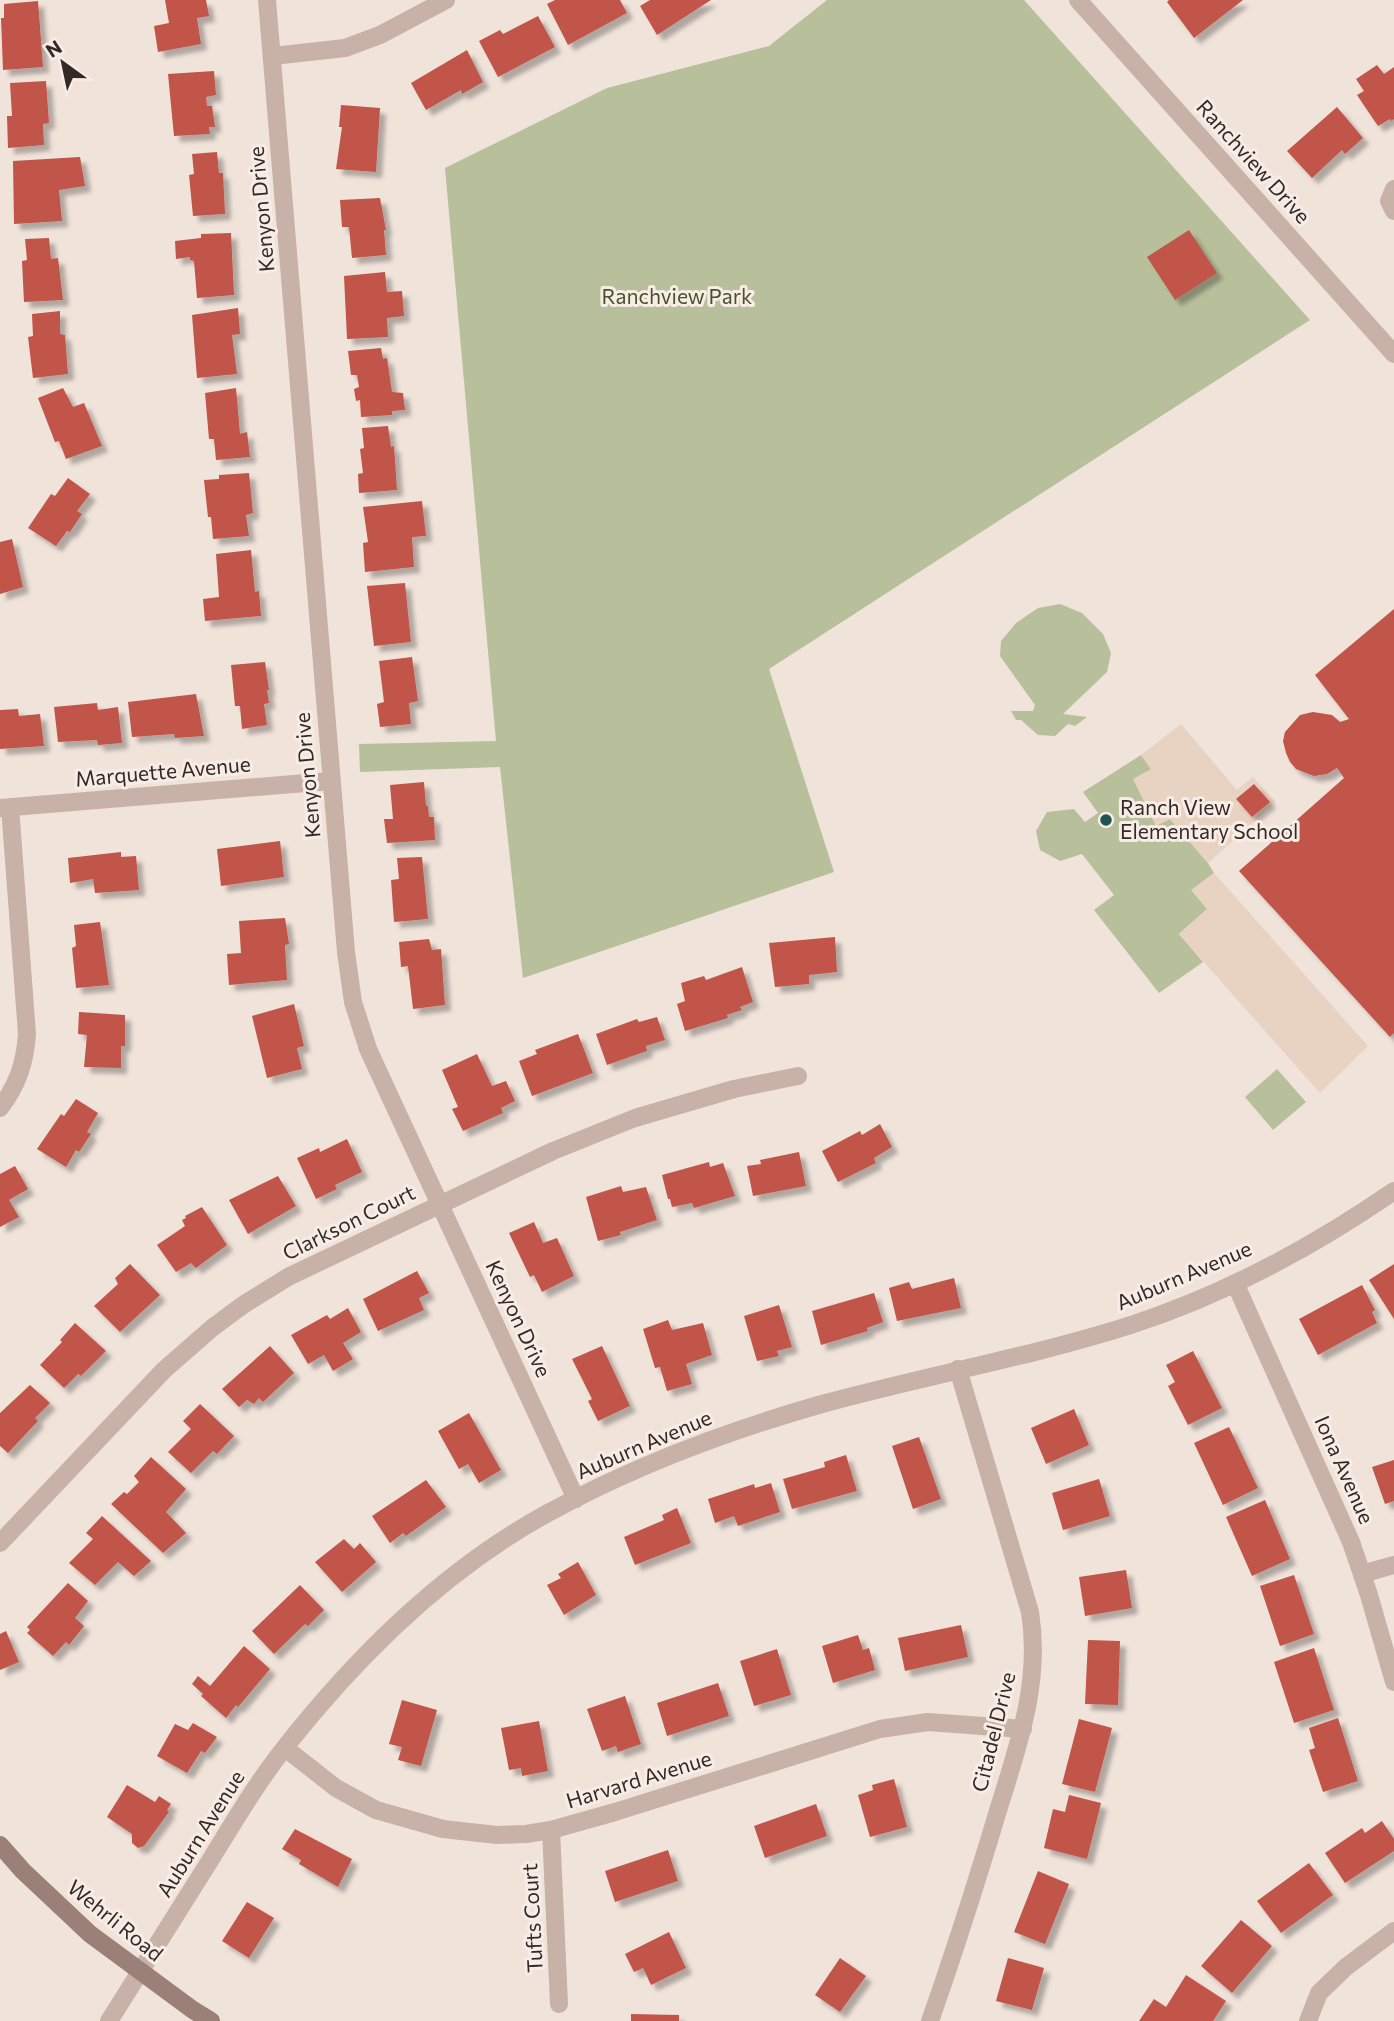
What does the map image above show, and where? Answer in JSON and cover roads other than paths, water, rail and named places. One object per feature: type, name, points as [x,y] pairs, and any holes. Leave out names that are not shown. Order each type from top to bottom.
[{"type":"street","name":"Kenyon Drive","points":[[267,0],[330,781],[353,1002],[368,1049],[576,1499]]},
{"type":"street","points":[[273,56],[345,48],[380,35],[446,0]]},
{"type":"street","name":"Ranchview Drive","points":[[1082,1],[1394,354]]},
{"type":"street","points":[[1394,190],[1389,201],[1394,211]]},
{"type":"street","name":"Marquette Avenue","points":[[5,807],[330,781]]},
{"type":"street","points":[[0,1108],[19,1079],[26,1053],[27,1034],[5,807]]},
{"type":"street","name":"Clarkson Court","points":[[0,1543],[164,1370],[212,1328],[288,1277],[554,1151],[635,1118],[734,1088],[799,1076]]},
{"type":"street","name":"Auburn Avenue","points":[[109,2021],[255,1789],[332,1689],[377,1643],[422,1603],[473,1562],[514,1534],[576,1499],[640,1468],[747,1427],[821,1405],[1074,1341],[1133,1324],[1206,1297],[1293,1254],[1360,1215],[1394,1191]]},
{"type":"street","name":"Iona Avenue","points":[[1235,1283],[1351,1542],[1394,1682]]},
{"type":"street","name":"Citadel Drive","points":[[930,2021],[957,1946],[1023,1729],[1034,1675],[1034,1632],[1030,1612],[958,1369]]},
{"type":"street","points":[[1362,1574],[1394,1565]]},
{"type":"street","name":"Harvard Avenue","points":[[285,1748],[336,1788],[376,1810],[443,1829],[497,1835],[551,1830],[880,1730],[928,1722],[1023,1729]]},
{"type":"street","name":"Tufts Court","points":[[551,1830],[559,2004]]},
{"type":"street","name":"Wehrli Road","points":[[0,1845],[23,1871],[90,1934],[211,2021]]},
{"type":"street","points":[[1308,2021],[1319,1993],[1346,1967],[1394,1930]]},
{"type":"place","name":"Ranch View Elementary School","points":[[1106,820]]},
{"type":"park label","name":"Ranchview Park","points":[[677,297]]}]
